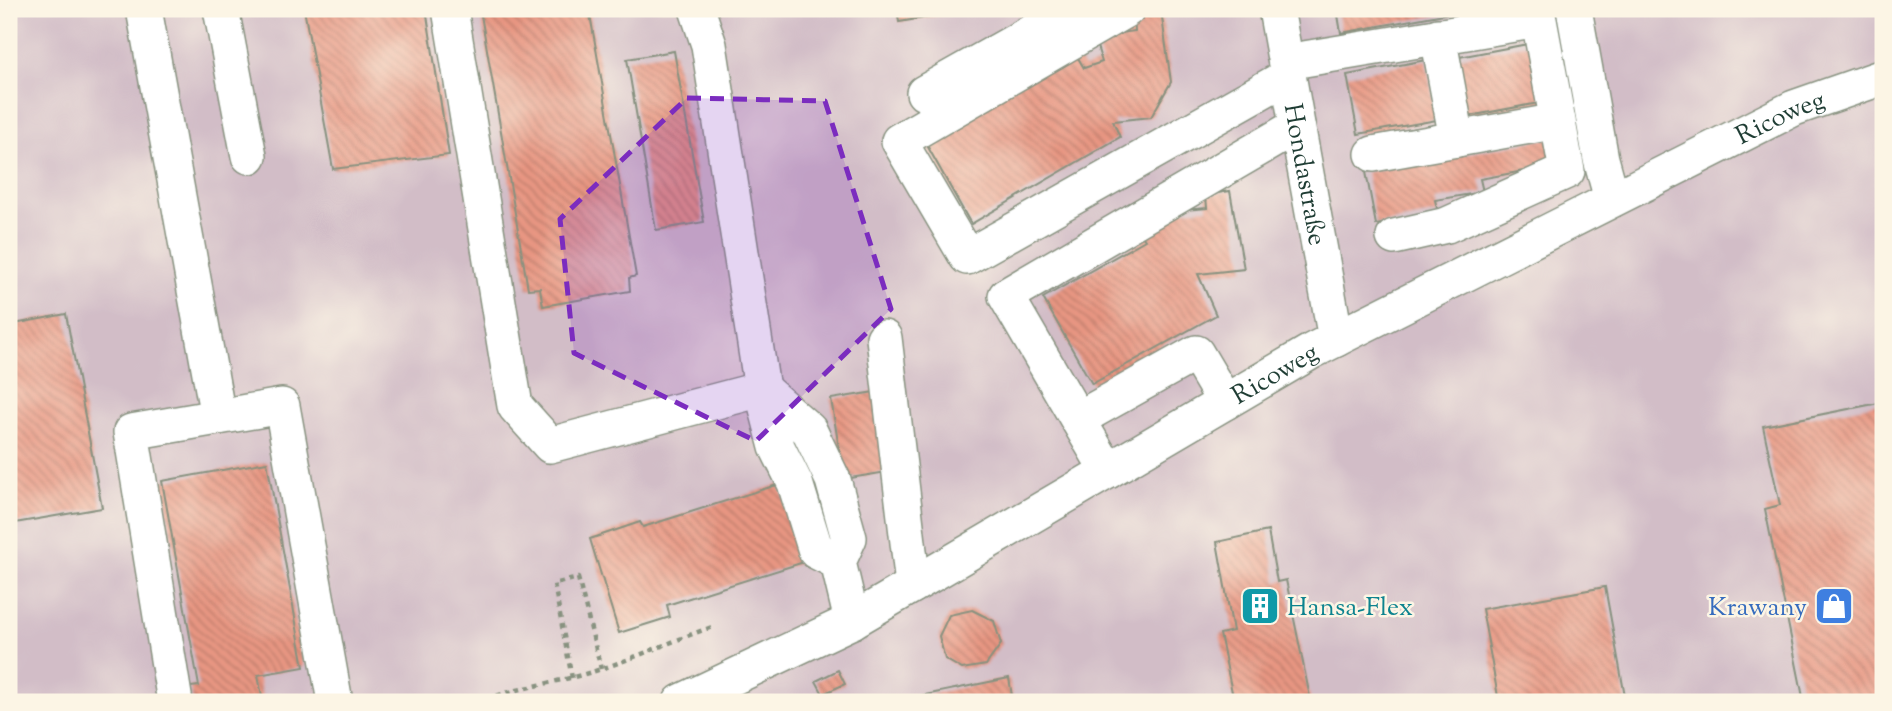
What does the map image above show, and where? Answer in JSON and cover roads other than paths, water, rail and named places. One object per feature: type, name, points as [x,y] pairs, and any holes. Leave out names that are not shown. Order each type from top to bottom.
[{"type":"street","points":[[144,9],[218,417]]},
{"type":"street","points":[[221,9],[249,156]]},
{"type":"street","points":[[450,9],[515,405],[550,445],[762,389]]},
{"type":"street","points":[[697,9],[709,45],[762,389],[777,447],[794,484],[816,551],[838,562],[852,621]]},
{"type":"street","points":[[924,93],[1073,9]]},
{"type":"street","points":[[1127,9],[899,142],[967,257],[1287,69],[1438,36],[1539,20],[1567,171],[1447,225],[1394,237]]},
{"type":"street","name":"Hondastraße","points":[[1276,9],[1336,339]]},
{"type":"street","points":[[1574,9],[1601,159],[1612,199]]},
{"type":"street","points":[[1438,36],[1457,139]]},
{"type":"street","name":"Ricoweg","points":[[700,698],[852,621],[1336,339],[1794,108],[1883,77]]},
{"type":"street","points":[[1373,154],[1558,121]]},
{"type":"street","points":[[1108,471],[1006,296],[1297,126]]},
{"type":"street","points":[[884,338],[913,585]]},
{"type":"street","points":[[1078,419],[1196,353],[1225,402]]},
{"type":"street","points":[[175,702],[131,432],[282,406],[335,702]]},
{"type":"place","name":"Hansa-Flex","points":[[1260,606]]},
{"type":"place","name":"Krawany","points":[[1834,606]]}]
